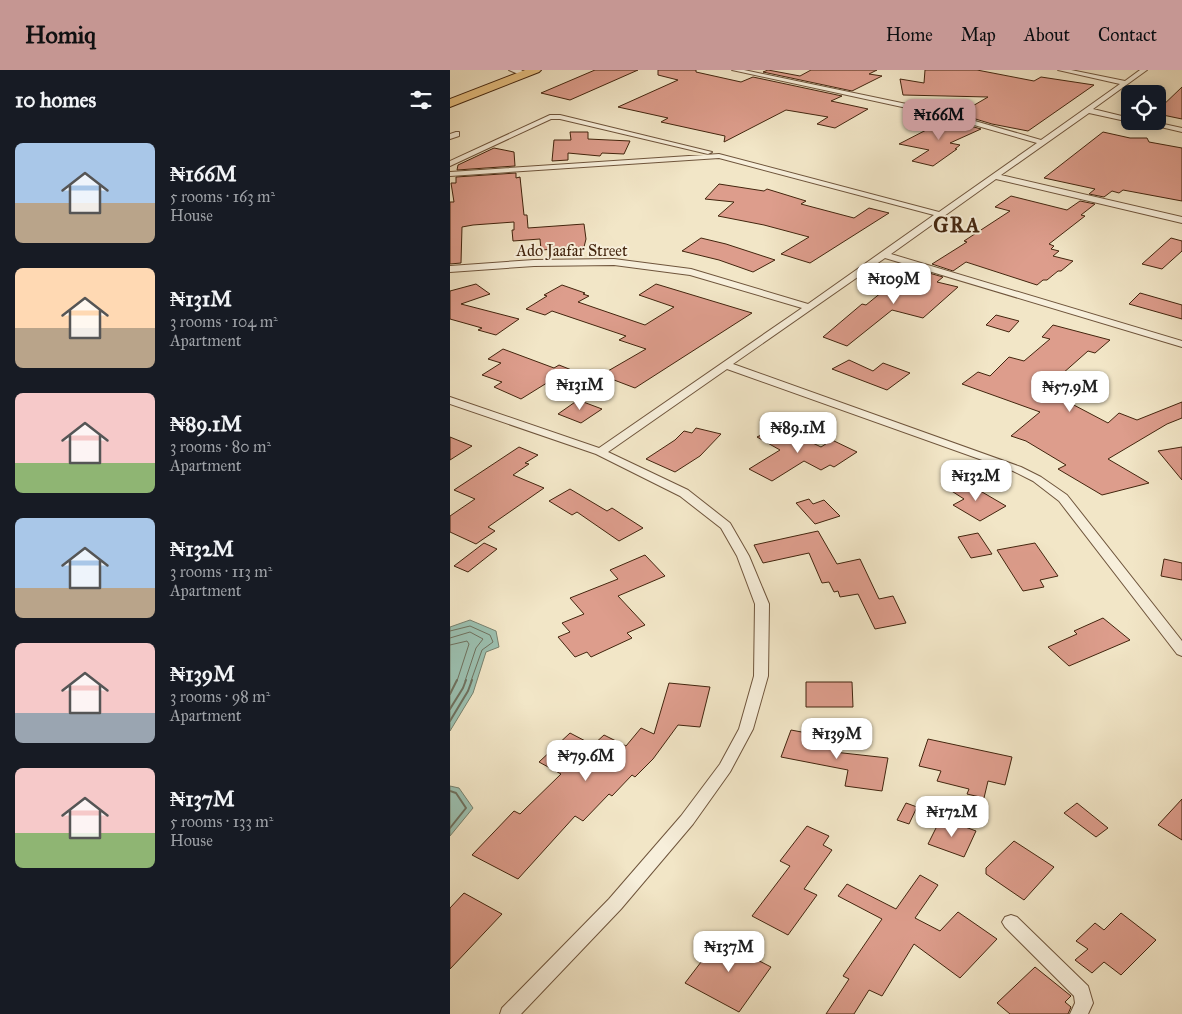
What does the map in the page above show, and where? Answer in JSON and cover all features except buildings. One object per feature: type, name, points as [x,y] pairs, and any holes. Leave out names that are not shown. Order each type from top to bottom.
[{"type":"highway","points":[[450,97],[522,71]]},
{"type":"highway","points":[[450,103],[522,71]]},
{"type":"street","points":[[735,70],[940,113],[1042,142]]},
{"type":"street","points":[[1061,70],[1127,83]]},
{"type":"street","points":[[600,452],[942,215],[1144,70]]},
{"type":"street","points":[[1086,110],[1121,118]]},
{"type":"street","points":[[450,164],[550,117],[560,117],[719,156],[942,215]]},
{"type":"street","points":[[1166,127],[1182,130]]},
{"type":"street","points":[[450,174],[719,156]]},
{"type":"street","points":[[994,176],[1182,220]]},
{"type":"street","points":[[884,255],[1182,344]]},
{"type":"street","name":"Ado Jaafar Street","points":[[450,269],[534,263],[614,262],[691,272],[809,307]]},
{"type":"street","points":[[726,365],[1017,469],[1037,479],[1062,498],[1182,651]]},
{"type":"street","points":[[450,400],[600,452],[684,493],[726,526],[743,556],[762,604],[761,676],[746,729],[725,768],[687,820],[615,904],[509,1014]]},
{"type":"street","points":[[1010,922],[1082,992],[1084,1003],[1079,1014]]},
{"type":"water","points":[[470,620],[496,631],[499,647],[486,652],[473,693],[450,731],[450,627]]},
{"type":"water","points":[[450,786],[459,788],[473,808],[450,836]]},
{"type":"district","name":"GRA","points":[[957,225]]}]
